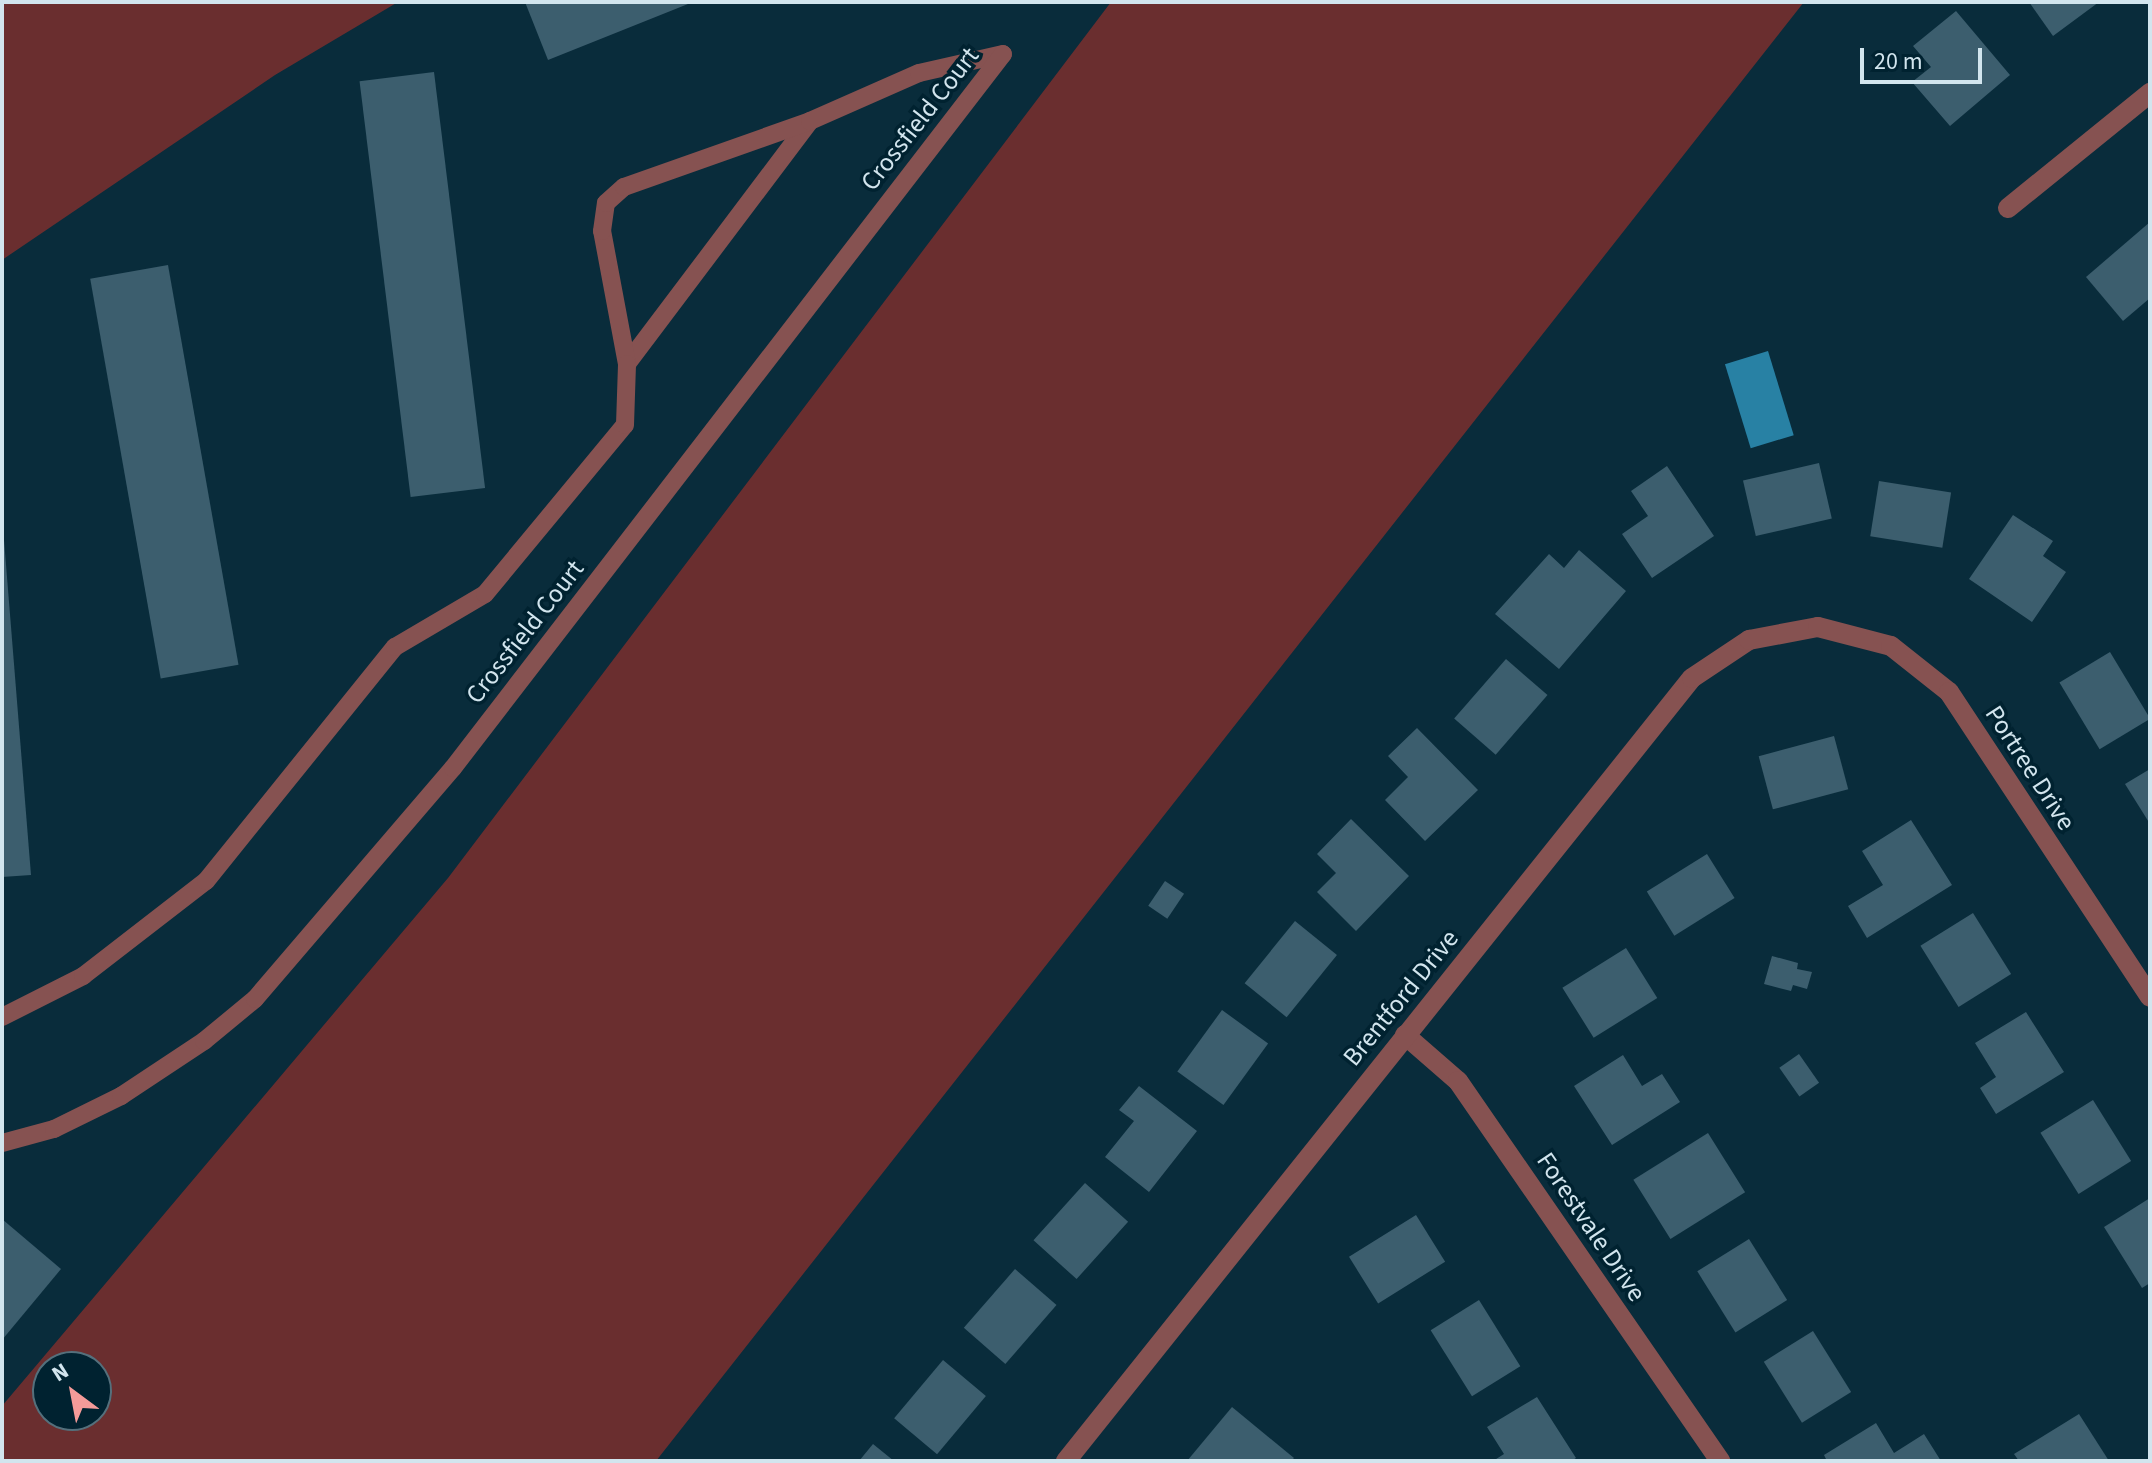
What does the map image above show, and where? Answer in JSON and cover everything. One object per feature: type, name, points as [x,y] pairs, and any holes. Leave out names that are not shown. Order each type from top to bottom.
[{"type":"street","points":[[2008,208],[2150,93]]},
{"type":"street","name":"Portree Drive","points":[[1818,627],[1891,646],[1949,692],[2150,997]]},
{"type":"street","name":"Brentford Drive","points":[[1066,1461],[1692,678],[1749,640],[1818,627]]},
{"type":"street","name":"Forestvale Drive","points":[[1405,1035],[1458,1081],[1720,1461]]},
{"type":"lane","name":"Crossfield Court","points":[[2,1017],[83,976],[206,881],[395,647],[485,594],[625,425],[627,364],[602,231],[606,203],[624,187],[810,121],[919,73],[1003,54],[453,768],[255,999],[204,1041],[121,1096],[54,1129],[2,1143]]},
{"type":"lane","points":[[627,364],[810,121]]},
{"type":"shaded area","points":[[2,2],[398,2],[275,75],[2,260]]},
{"type":"shaded area","points":[[1111,2],[1804,2],[656,1461],[2,1461],[2,1406],[32,1370],[32,1431],[112,1431],[112,1351],[48,1351],[448,878]]},
{"type":"water","points":[[1768,351],[1794,435],[1751,448],[1725,364]]},
{"type":"building","points":[[525,2],[693,2],[548,60]]},
{"type":"building","points":[[2029,2],[2099,2],[2053,36]]},
{"type":"building","points":[[1956,11],[2010,75],[1950,126],[1912,82],[1931,67],[1913,46]]},
{"type":"building","points":[[434,72],[485,488],[411,497],[360,81]]},
{"type":"building","points":[[2150,222],[2150,298],[2123,321],[2086,277]]},
{"type":"building","points":[[168,265],[239,665],[161,679],[90,279]]},
{"type":"building","points":[[1819,463],[1832,519],[1756,536],[1743,481]]},
{"type":"building","points":[[1667,466],[1714,536],[1652,578],[1622,534],[1648,516],[1631,491]]},
{"type":"building","points":[[1879,481],[1951,492],[1942,548],[1870,536]]},
{"type":"building","points":[[2,515],[31,875],[2,877]]},
{"type":"building","points":[[2013,515],[2053,541],[2043,556],[2066,572],[2032,622],[1969,579]]},
{"type":"building","points":[[1579,550],[1626,591],[1559,669],[1495,614],[1549,554],[1564,568]]},
{"type":"building","points":[[2110,652],[2150,719],[2100,749],[2059,682]]},
{"type":"building","points":[[1506,659],[1548,695],[1496,755],[1454,719]]},
{"type":"building","points":[[1417,728],[1478,790],[1425,841],[1385,800],[1408,777],[1388,756]]},
{"type":"building","points":[[1834,736],[1848,789],[1773,809],[1759,756]]},
{"type":"building","points":[[2150,769],[2150,824],[2125,784]]},
{"type":"building","points":[[1351,819],[1409,876],[1356,931],[1317,892],[1336,873],[1317,854]]},
{"type":"building","points":[[1911,820],[1952,885],[1867,938],[1848,906],[1883,885],[1862,851]]},
{"type":"building","points":[[1707,854],[1735,898],[1674,936],[1647,892]]},
{"type":"building","points":[[1165,881],[1184,894],[1167,919],[1148,906]]},
{"type":"building","points":[[1973,913],[2011,974],[1959,1007],[1920,946]]},
{"type":"building","points":[[1295,921],[1337,955],[1287,1017],[1245,983]]},
{"type":"building","points":[[1626,948],[1657,998],[1594,1038],[1562,988]]},
{"type":"building","points":[[1772,956],[1798,963],[1797,969],[1812,972],[1807,989],[1793,985],[1791,991],[1764,984]]},
{"type":"building","points":[[1222,1010],[1268,1044],[1223,1105],[1177,1071]]},
{"type":"building","points":[[2026,1012],[2064,1072],[1996,1114],[1980,1088],[1996,1077],[1975,1043]]},
{"type":"building","points":[[1799,1054],[1819,1083],[1799,1096],[1779,1068]]},
{"type":"building","points":[[1623,1055],[1642,1086],[1662,1074],[1680,1102],[1612,1145],[1574,1086]]},
{"type":"building","points":[[1139,1086],[1197,1131],[1149,1192],[1105,1157],[1134,1121],[1119,1110]]},
{"type":"building","points":[[2093,1100],[2131,1161],[2079,1194],[2040,1133]]},
{"type":"building","points":[[1708,1133],[1745,1192],[1670,1239],[1633,1180]]},
{"type":"building","points":[[1085,1183],[1128,1222],[1077,1279],[1033,1240]]},
{"type":"building","points":[[2150,1198],[2150,1283],[2142,1288],[2104,1227]]},
{"type":"building","points":[[1416,1215],[1445,1262],[1378,1304],[1349,1257]]},
{"type":"building","points":[[2,1219],[61,1269],[2,1340]]},
{"type":"building","points":[[1749,1239],[1787,1300],[1735,1332],[1697,1271]]},
{"type":"building","points":[[1015,1269],[1057,1305],[1005,1364],[964,1328]]},
{"type":"building","points":[[1479,1300],[1520,1366],[1472,1396],[1431,1330]]},
{"type":"building","points":[[1813,1331],[1851,1392],[1802,1423],[1764,1362]]},
{"type":"building","points":[[943,1360],[986,1396],[937,1454],[894,1418]]},
{"type":"building","points":[[1537,1397],[1576,1458],[1571,1461],[1493,1461],[1504,1454],[1487,1427]]},
{"type":"building","points":[[1232,1407],[1294,1458],[1291,1461],[1187,1461]]},
{"type":"building","points":[[2079,1414],[2109,1461],[2019,1461],[2014,1454]]},
{"type":"building","points":[[1876,1423],[1894,1453],[1924,1434],[1941,1461],[1827,1461],[1824,1455]]},
{"type":"building","points":[[873,1444],[894,1461],[859,1461]]}]
